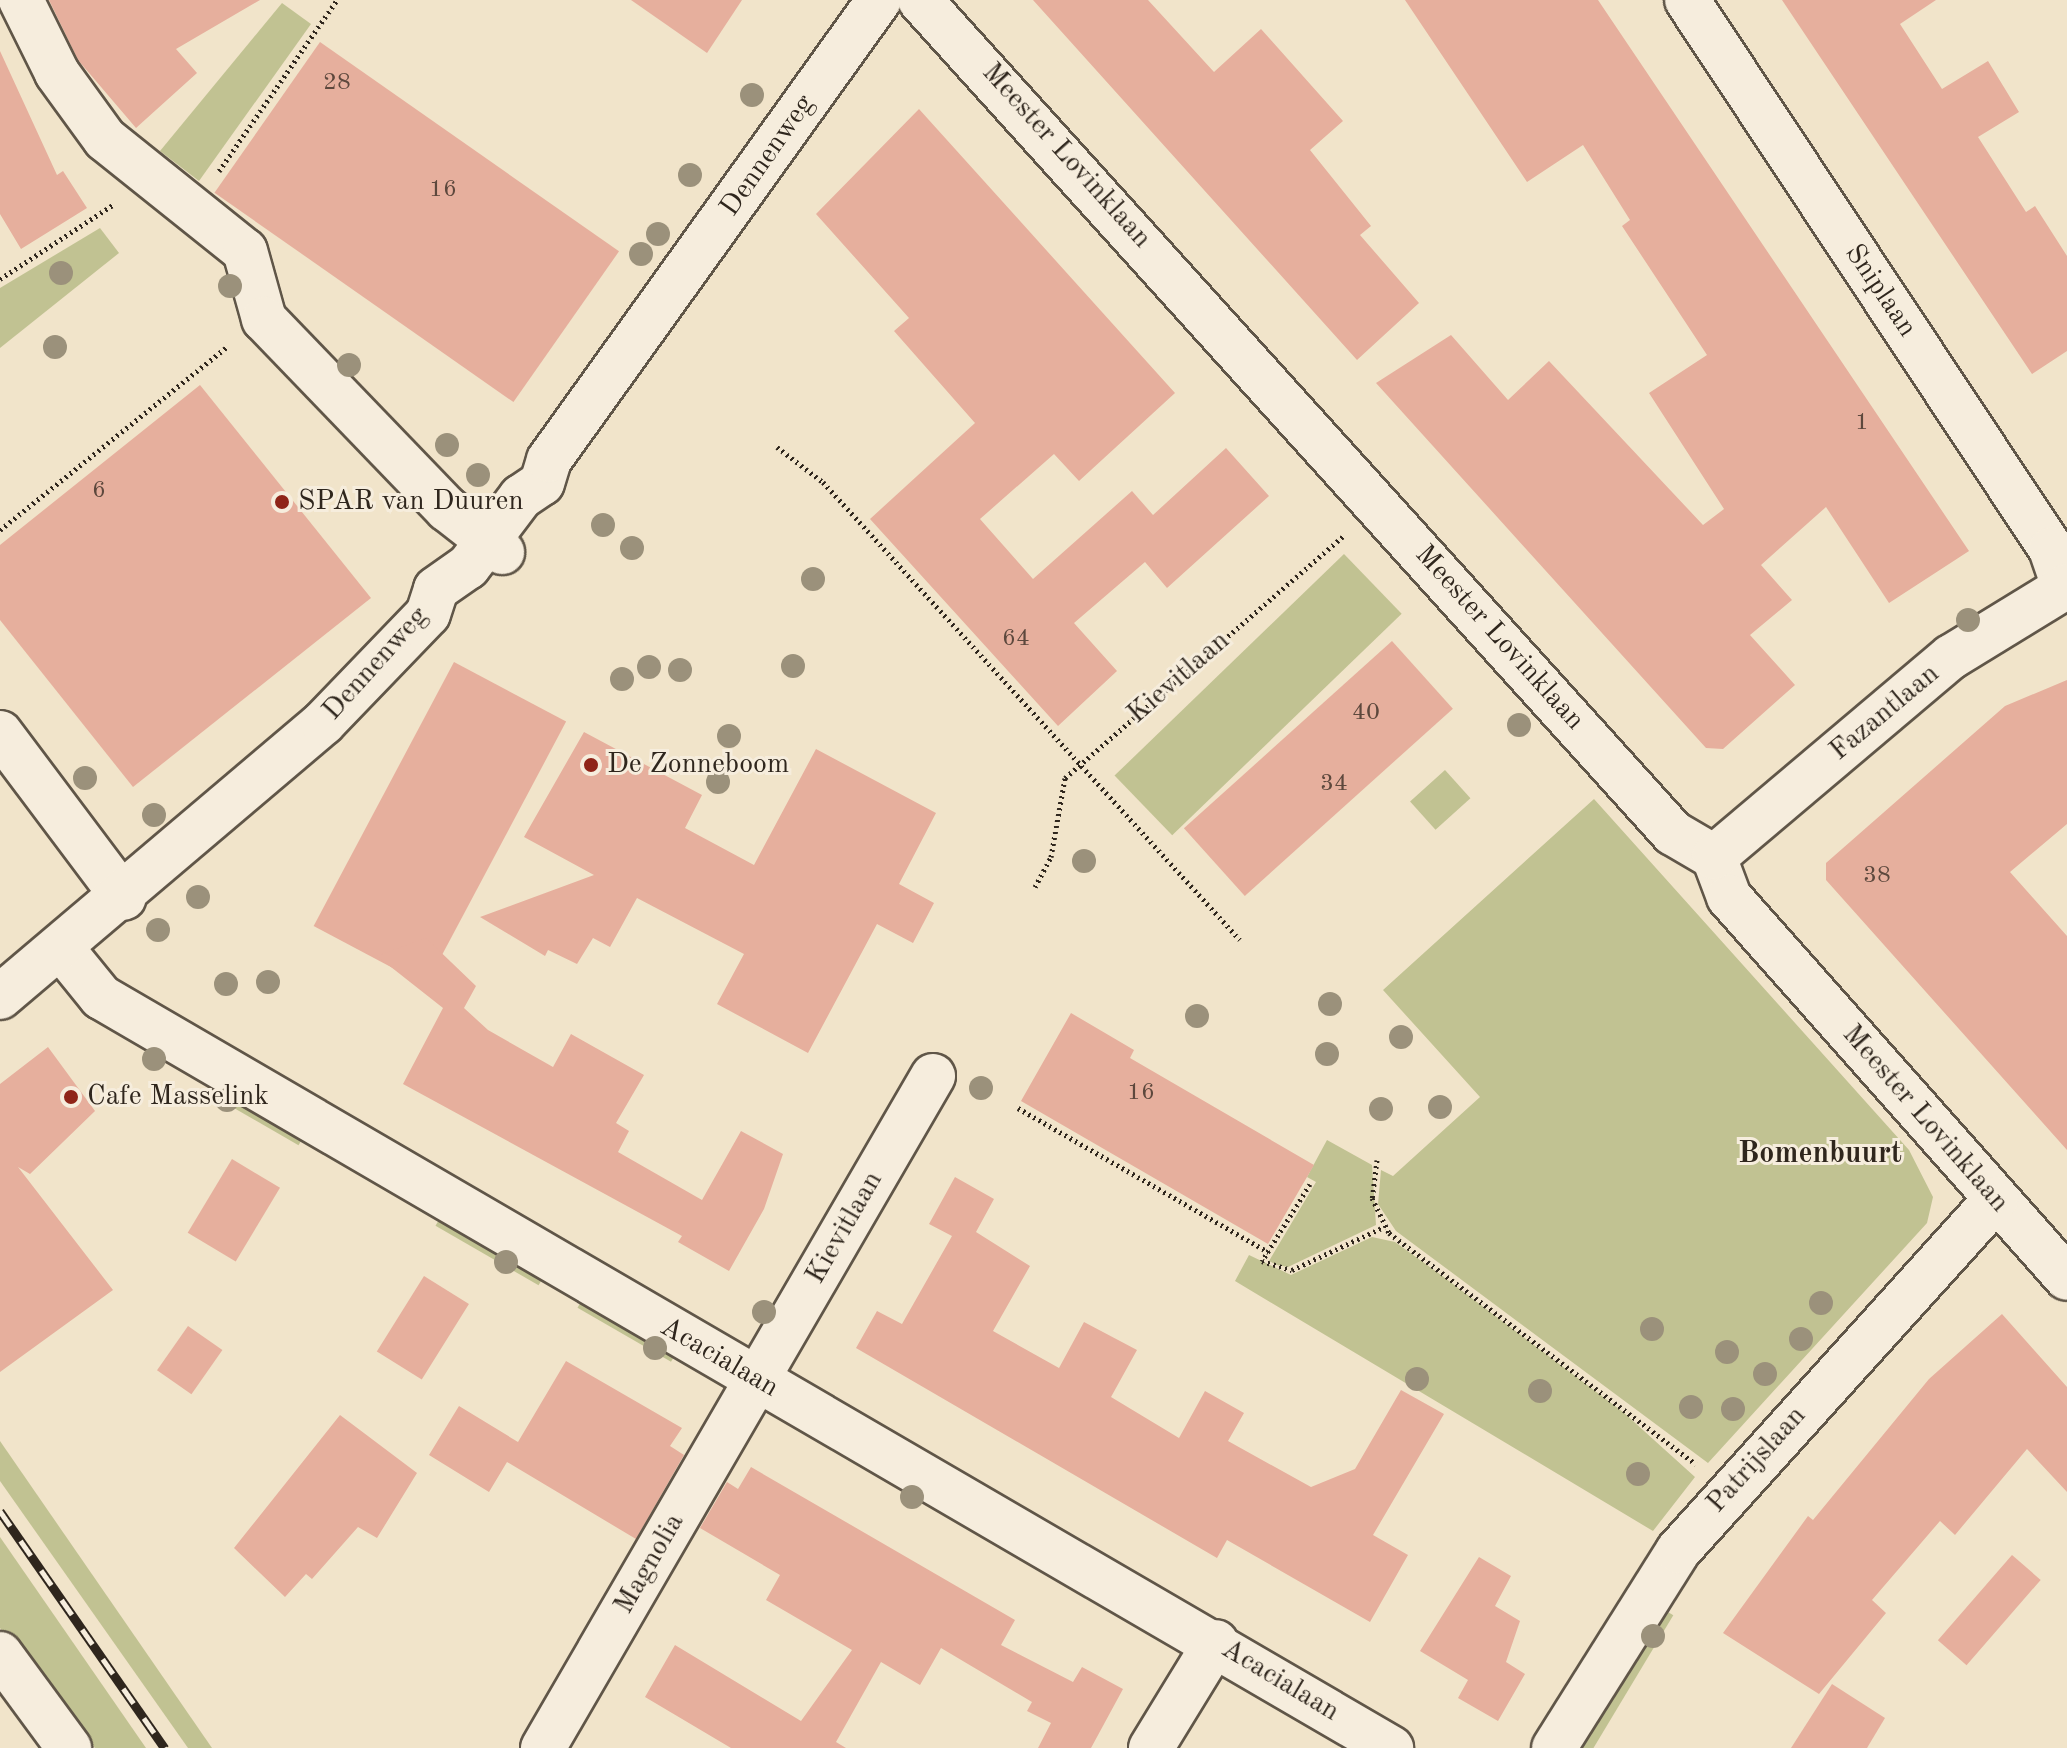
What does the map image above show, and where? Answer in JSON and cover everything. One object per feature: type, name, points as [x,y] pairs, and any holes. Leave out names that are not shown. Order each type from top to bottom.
[{"type":"street","points":[[21,0],[57,73],[105,139],[139,171],[245,251],[264,319],[447,509],[495,547]]},
{"type":"street","name":"Dennenweg","points":[[0,997],[124,898],[323,723],[428,614],[436,589],[495,547],[521,497],[542,483],[549,460],[879,0]]},
{"type":"street","name":"Meester Lovinklaan","points":[[920,0],[1380,504],[1673,833],[1714,857],[1729,897],[2067,1278]]},
{"type":"street","name":"Sniplaan","points":[[1687,0],[2051,549],[2065,586]]},
{"type":"street","name":"Fazantlaan","points":[[1714,857],[1951,657],[2065,586]]},
{"type":"street","points":[[0,733],[124,898]]},
{"type":"street","name":"Acacialaan","points":[[62,949],[101,997],[756,1380],[1216,1642],[1391,1748]]},
{"type":"street","name":"Kievitlaan","points":[[756,1380],[933,1076]]},
{"type":"street","name":"Patrijslaan","points":[[1554,1748],[1678,1551],[1727,1490],[1996,1199]]},
{"type":"street","name":"Magnolia","points":[[543,1748],[756,1380]]},
{"type":"street","points":[[1151,1748],[1216,1642]]},
{"type":"street","points":[[0,1654],[69,1748]]},
{"type":"path","points":[[191,211],[337,0]]},
{"type":"path","points":[[0,279],[107,213],[139,171]]},
{"type":"path","points":[[0,530],[264,319]]},
{"type":"path","points":[[777,447],[823,482],[1240,940]]},
{"type":"path","name":"Kievitlaan","points":[[1035,887],[1051,857],[1065,778],[1380,504]]},
{"type":"path","points":[[1018,1108],[1268,1252]]},
{"type":"path","points":[[1377,1160],[1372,1198],[1384,1227],[1628,1407],[1727,1490]]},
{"type":"path","points":[[1310,1184],[1262,1261],[1292,1270],[1384,1227]]},
{"type":"green space","points":[[282,3],[311,24],[199,181],[160,151]]},
{"type":"green space","points":[[100,228],[119,253],[0,348],[0,288]]},
{"type":"green space","points":[[1344,554],[1402,614],[1172,835],[1115,776]]},
{"type":"green space","points":[[1445,770],[1470,798],[1435,830],[1410,801]]},
{"type":"green space","points":[[1594,799],[1909,1150],[1933,1197],[1927,1223],[1708,1463],[1396,1231],[1378,1204],[1381,1170],[1393,1176],[1480,1097],[1383,990]]},
{"type":"green space","points":[[219,1089],[303,1138],[299,1145],[215,1097]]},
{"type":"green space","points":[[1327,1140],[1372,1165],[1376,1225],[1288,1267],[1277,1265],[1269,1261],[1316,1182],[1307,1177]]},
{"type":"green space","points":[[440,1218],[543,1278],[539,1285],[436,1226]]},
{"type":"green space","points":[[1372,1237],[1395,1242],[1441,1275],[1623,1412],[1695,1477],[1653,1531],[1235,1281],[1249,1255],[1291,1275]]},
{"type":"green space","points":[[582,1300],[676,1354],[671,1362],[578,1308]]},
{"type":"green space","points":[[0,1441],[212,1748],[188,1748],[0,1481]]},
{"type":"green space","points":[[0,1537],[146,1748],[95,1748],[0,1628]]},
{"type":"green space","points":[[1663,1609],[1673,1615],[1593,1748],[1580,1748]]},
{"type":"building","points":[[49,0],[260,0],[176,49],[197,73],[136,128],[78,60]]},
{"type":"building","points":[[631,0],[742,0],[707,53]]},
{"type":"building","points":[[1033,0],[1148,0],[1214,72],[1261,29],[1343,121],[1310,150],[1371,226],[1360,235],[1419,303],[1357,360]]},
{"type":"building","points":[[1405,0],[1598,0],[1969,551],[1889,603],[1826,507],[1761,565],[1792,600],[1750,635],[1795,685],[1723,749],[1706,748],[1376,383],[1451,335],[1508,400],[1549,361],[1703,525],[1724,509],[1649,393],[1707,355],[1622,226],[1630,220],[1583,145],[1527,182]]},
{"type":"building","points":[[1782,0],[1936,0],[1900,24],[1942,89],[1988,61],[2019,112],[1978,137],[2026,212],[2035,206],[2067,256],[2067,351],[2032,374]]},
{"type":"building","points":[[320,42],[619,251],[513,402],[214,193]]},
{"type":"building","points":[[0,51],[57,175],[63,171],[87,208],[21,249],[0,214]]},
{"type":"building","points":[[919,109],[1175,393],[1079,481],[1054,454],[980,519],[1033,579],[1132,491],[1153,515],[1226,448],[1269,496],[1167,588],[1145,562],[1074,623],[1117,671],[1058,726],[870,519],[975,423],[894,331],[909,318],[816,214]]},
{"type":"building","points":[[200,385],[371,598],[133,787],[0,620],[0,545]]},
{"type":"building","points":[[1392,641],[1453,709],[1245,896],[1184,828]]},
{"type":"building","points":[[454,662],[566,722],[426,986],[314,926]]},
{"type":"building","points":[[2067,680],[2067,824],[2010,872],[2067,936],[2067,1150],[1826,880],[1826,863],[2005,706]]},
{"type":"building","points":[[584,732],[702,795],[685,828],[754,865],[816,749],[936,813],[899,884],[934,903],[913,943],[877,924],[808,1053],[717,1004],[744,954],[637,898],[610,947],[593,938],[577,964],[548,950],[545,956],[480,917],[594,875],[524,837]]},
{"type":"building","points":[[426,938],[476,986],[464,1008],[488,1030],[553,1067],[571,1034],[644,1075],[616,1123],[629,1131],[618,1152],[702,1200],[741,1131],[783,1154],[764,1209],[729,1271],[678,1242],[682,1236],[403,1084],[443,1008],[377,956]]},
{"type":"building","points":[[1071,1013],[1134,1050],[1130,1058],[1314,1165],[1268,1244],[1021,1101]]},
{"type":"building","points":[[48,1047],[95,1111],[30,1174],[18,1167],[113,1290],[0,1372],[0,1084]]},
{"type":"building","points":[[232,1159],[280,1188],[236,1262],[188,1233]]},
{"type":"building","points":[[955,1177],[994,1199],[976,1232],[1030,1266],[993,1331],[1059,1368],[1084,1322],[1137,1350],[1111,1397],[1179,1438],[1205,1391],[1244,1413],[1228,1441],[1311,1487],[1355,1469],[1401,1390],[1444,1414],[1373,1535],[1408,1555],[1370,1622],[1227,1540],[1217,1558],[856,1348],[877,1311],[902,1324],[952,1236],[929,1224]]},
{"type":"building","points":[[424,1276],[469,1304],[422,1380],[377,1351]]},
{"type":"building","points":[[2002,1314],[2067,1387],[2067,1492],[2027,1449],[1955,1535],[1940,1521],[1872,1600],[1886,1613],[1819,1694],[1723,1633],[1808,1516],[1813,1520],[1929,1379]]},
{"type":"building","points":[[188,1326],[222,1350],[191,1394],[157,1370]]},
{"type":"building","points":[[566,1361],[682,1428],[670,1446],[684,1455],[636,1539],[507,1462],[489,1492],[429,1455],[459,1406],[518,1442]]},
{"type":"building","points":[[340,1415],[417,1473],[377,1538],[358,1527],[312,1579],[306,1574],[285,1597],[234,1548]]},
{"type":"building","points":[[751,1467],[1015,1620],[1001,1645],[1073,1682],[1082,1667],[1123,1689],[1091,1748],[1038,1748],[1051,1723],[1027,1711],[1032,1702],[941,1648],[920,1685],[881,1662],[836,1742],[846,1748],[731,1748],[645,1697],[675,1645],[801,1721],[852,1650],[766,1600],[780,1575],[700,1528],[727,1482],[738,1489]]},
{"type":"building","points":[[2012,1555],[2041,1580],[1967,1665],[1938,1640]]},
{"type":"building","points":[[1479,1557],[1511,1576],[1495,1606],[1520,1621],[1506,1662],[1525,1674],[1498,1721],[1458,1698],[1468,1680],[1420,1651]]},
{"type":"building","points":[[1832,1684],[1885,1718],[1867,1748],[1791,1748]]},
{"type":"railway","points":[[0,1511],[165,1748]]},
{"type":"place","name":"SPAR van Duuren","points":[[282,502]]},
{"type":"place","name":"De Zonneboom","points":[[591,765]]},
{"type":"place","name":"Cafe Masselink","points":[[71,1097]]},
{"type":"district","name":"Bomenbuurt","points":[[1820,1154]]}]
